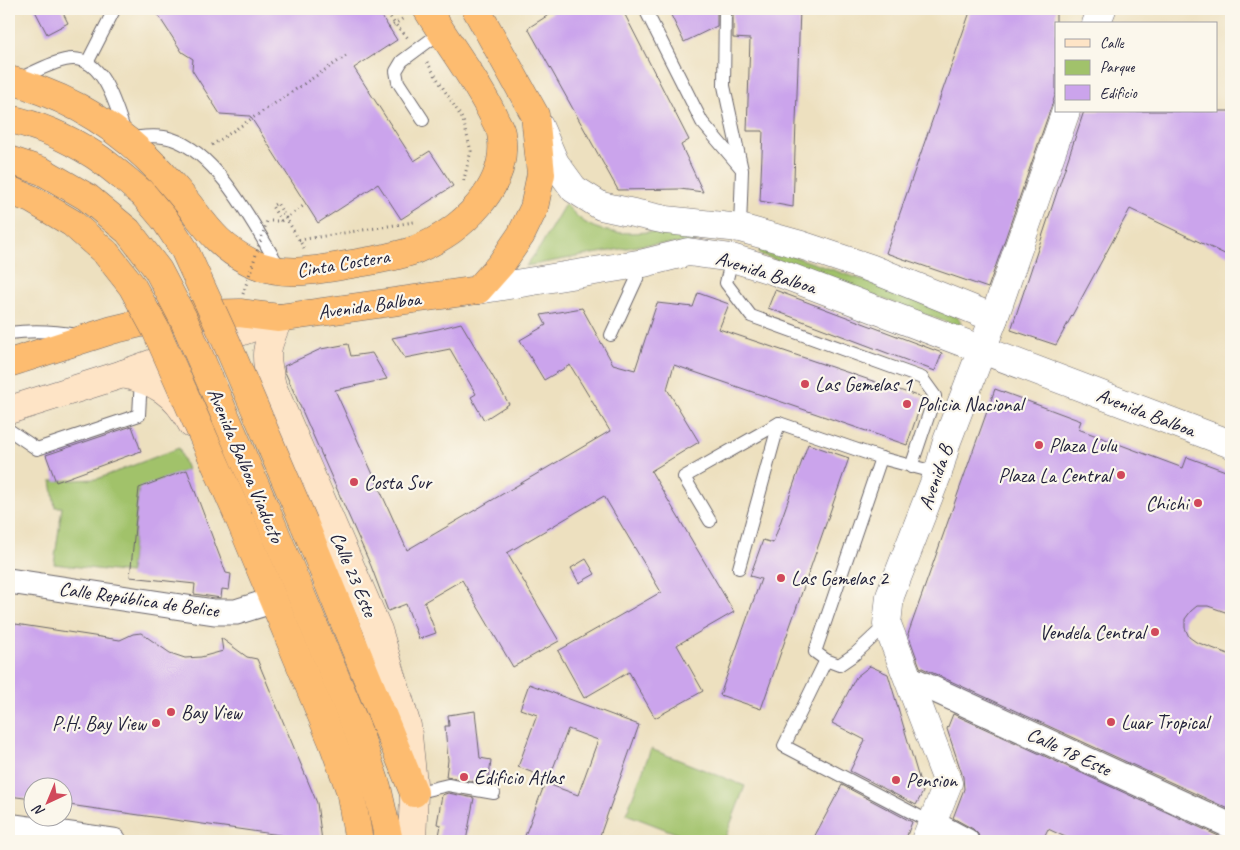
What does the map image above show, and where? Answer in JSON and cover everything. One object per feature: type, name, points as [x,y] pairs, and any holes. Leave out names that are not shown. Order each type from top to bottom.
[{"type":"highway","name":"Cinta Costera","points":[[12,80],[80,107],[127,138],[177,190],[205,227],[224,246],[251,263],[283,272],[317,270],[386,258],[415,250],[441,237],[463,222],[480,205],[493,183],[501,159],[501,132],[485,99],[427,9]]},
{"type":"highway","points":[[476,9],[534,115],[541,174],[534,208],[521,235],[501,264],[478,290]]},
{"type":"highway","points":[[9,119],[63,138],[96,156],[143,194],[165,220],[184,250],[226,341],[304,523],[414,793]]},
{"type":"highway","name":"Avenida Balboa Viaducto","points":[[9,160],[42,171],[87,198],[128,231],[158,270],[187,327],[359,734],[377,787],[389,841]]},
{"type":"highway","name":"Avenida Balboa Viaducto","points":[[9,190],[31,199],[72,223],[106,253],[132,286],[156,330],[237,513],[333,743],[350,790],[359,841]]},
{"type":"highway","name":"Avenida Balboa","points":[[9,363],[91,337],[162,318],[198,314],[240,313],[279,318],[478,290]]},
{"type":"main road","name":"Avenida Balboa","points":[[9,410],[132,376],[279,318]]},
{"type":"main road","name":"Calle 23 Este","points":[[279,318],[266,350],[266,362],[272,386],[378,630],[407,726],[414,793],[412,841]]},
{"type":"main road","points":[[180,405],[190,392],[202,382],[216,375],[232,372],[248,373],[272,386]]},
{"type":"main road","points":[[132,376],[164,390],[180,405],[192,424],[326,740],[342,784],[354,841]]},
{"type":"street","points":[[1097,22],[1102,9]]},
{"type":"street","name":"Avenida B","points":[[929,832],[948,783],[887,624],[890,596],[938,473],[947,441],[994,318],[1066,112]]},
{"type":"street","name":"Avenida Balboa","points":[[534,115],[555,163],[574,189],[601,206],[666,220],[740,228],[802,245],[870,268],[994,318]]},
{"type":"street","points":[[688,221],[713,233],[712,242],[707,250],[688,252]]},
{"type":"street","name":"Avenida Balboa","points":[[478,290],[644,263],[688,252],[732,258],[774,271],[1231,444]]},
{"type":"street","name":"Calle República de Belice","points":[[9,581],[214,612],[236,612],[268,602]]},
{"type":"street","name":"Calle 18 Este","points":[[907,677],[1231,826]]},
{"type":"street","points":[[9,826],[114,841]]},
{"type":"street","points":[[929,832],[966,841]]},
{"type":"lane","points":[[725,9],[724,86],[742,170],[740,228]]},
{"type":"lane","points":[[87,63],[114,10]]},
{"type":"lane","points":[[647,13],[702,122],[742,170]]},
{"type":"lane","points":[[422,120],[398,82],[396,71],[402,61],[441,32]]},
{"type":"lane","points":[[12,80],[59,62],[74,59],[87,63],[99,73],[109,89],[127,138],[155,136],[170,138],[184,144],[199,154],[217,172],[232,192],[283,272]]},
{"type":"lane","points":[[732,258],[726,283],[751,316],[922,378],[935,396],[911,466]]},
{"type":"lane","points":[[611,334],[644,263]]},
{"type":"lane","points":[[9,333],[59,331],[91,337]]},
{"type":"lane","points":[[9,430],[37,449],[139,415],[132,376]]},
{"type":"lane","points":[[710,521],[684,477],[779,424],[881,458],[938,473]]},
{"type":"lane","points":[[739,568],[779,424]]},
{"type":"lane","points":[[881,458],[815,652],[826,660],[839,664],[855,654],[887,624]]},
{"type":"lane","points":[[826,660],[784,746],[929,832]]},
{"type":"lane","points":[[414,793],[448,785],[494,793]]},
{"type":"path","points":[[386,9],[395,24],[419,49],[463,120],[472,151],[462,184],[458,190]]},
{"type":"path","points":[[199,154],[346,56]]},
{"type":"path","points":[[290,224],[277,203],[272,206],[281,221],[306,204]]},
{"type":"path","points":[[299,240],[415,222],[422,218]]},
{"type":"path","points":[[243,294],[267,221]]},
{"type":"green space","points":[[565,204],[579,218],[589,225],[600,229],[624,233],[672,231],[699,237],[700,241],[643,245],[526,266],[540,247]]},
{"type":"green space","points":[[763,246],[863,280],[957,317],[961,321],[959,325],[954,325],[759,254],[760,248]]},
{"type":"green space","points":[[179,448],[187,470],[139,489],[130,573],[54,564],[62,507],[55,507],[51,481],[97,479]]},
{"type":"green space","points":[[651,749],[745,786],[724,841],[696,841],[626,814]]},
{"type":"building","points":[[34,9],[61,9],[68,23],[47,34]]},
{"type":"building","points":[[154,9],[377,9],[397,40],[354,68],[414,161],[430,151],[453,186],[401,219],[378,184],[318,223],[250,116],[220,114],[192,70],[193,59],[182,52]]},
{"type":"building","points":[[558,9],[622,9],[689,140],[681,145],[703,192],[680,189],[618,190],[528,28]]},
{"type":"building","points":[[668,9],[717,9],[717,26],[684,42]]},
{"type":"building","points":[[733,9],[800,9],[793,207],[760,201],[763,131],[747,131],[750,39],[733,38]]},
{"type":"building","points":[[971,9],[1056,9],[1055,96],[988,288],[886,253]]},
{"type":"building","points":[[1231,111],[1231,257],[1130,209],[1056,345],[1011,330],[1084,112]]},
{"type":"building","points":[[775,290],[942,353],[935,371],[768,308]]},
{"type":"building","points":[[698,293],[729,304],[719,329],[923,398],[907,445],[674,365],[667,389],[699,442],[651,471],[734,612],[677,645],[703,691],[655,718],[629,672],[584,698],[558,651],[661,592],[604,496],[507,553],[559,641],[513,667],[462,580],[424,602],[436,633],[419,639],[406,604],[388,611],[371,566],[284,366],[321,349],[348,344],[351,356],[372,353],[387,379],[335,390],[407,550],[610,431],[570,365],[544,380],[520,340],[546,325],[541,315],[582,308],[613,364],[635,370],[657,303],[693,307]]},
{"type":"building","points":[[461,323],[509,404],[484,420],[471,397],[476,394],[450,349],[405,358],[392,338]]},
{"type":"building","points":[[995,389],[1081,421],[1078,429],[1183,468],[1187,457],[1231,473],[1231,614],[1208,606],[1197,606],[1185,619],[1185,628],[1189,637],[1196,642],[1231,655],[1231,810],[920,667],[908,634]]},
{"type":"building","points":[[132,426],[141,451],[56,482],[46,455]]},
{"type":"building","name":"Las Gemelas 2","points":[[808,444],[849,458],[761,709],[720,695],[761,579],[750,576],[763,540],[773,543]]},
{"type":"building","points":[[187,470],[226,573],[231,574],[229,590],[222,589],[221,598],[194,594],[195,584],[130,577],[139,488]]},
{"type":"building","points":[[586,559],[595,574],[579,583],[571,568]]},
{"type":"building","name":"P.H. Bay View","points":[[9,623],[120,640],[133,634],[141,633],[170,653],[185,658],[201,657],[223,651],[221,638],[247,657],[257,659],[317,803],[322,841],[72,805],[72,778],[22,778],[22,798],[9,796]]},
{"type":"building","points":[[870,666],[888,674],[923,792],[916,805],[850,771],[865,740],[832,723],[856,677]]},
{"type":"building","points":[[529,684],[639,725],[598,841],[523,841],[545,783],[578,795],[598,740],[568,729],[549,779],[518,767],[537,715],[520,709]]},
{"type":"building","points":[[475,711],[480,758],[491,760],[489,777],[478,776],[477,782],[446,777],[448,760],[445,726],[449,726],[448,715]]},
{"type":"building","points":[[953,714],[1231,841],[1074,841],[1048,829],[1042,841],[980,841],[978,834],[973,829],[953,818],[964,789],[963,777],[947,729]]},
{"type":"building","points":[[842,785],[912,822],[905,841],[812,841]]},
{"type":"building","points":[[448,793],[474,798],[466,841],[438,841],[441,825],[437,824],[442,795]]},
{"type":"place","name":"Las Gemelas 1","points":[[805,384]]},
{"type":"place","name":"Policia Nacional","points":[[907,404]]},
{"type":"place","name":"Plaza Lulu","points":[[1039,445]]},
{"type":"place","name":"Plaza La Central","points":[[1121,475]]},
{"type":"place","name":"Costa Sur","points":[[354,482]]},
{"type":"place","name":"Chichi","points":[[1198,503]]},
{"type":"place","name":"Las Gemelas 2","points":[[781,578]]},
{"type":"place","name":"Vendela Central","points":[[1155,632]]},
{"type":"place","name":"Bay View","points":[[171,712]]},
{"type":"place","name":"Luar Tropical","points":[[1111,722]]},
{"type":"place","name":"P.H. Bay View","points":[[156,723]]},
{"type":"place","name":"Edificio Atlas","points":[[464,777]]},
{"type":"place","name":"Pension","points":[[896,780]]}]
